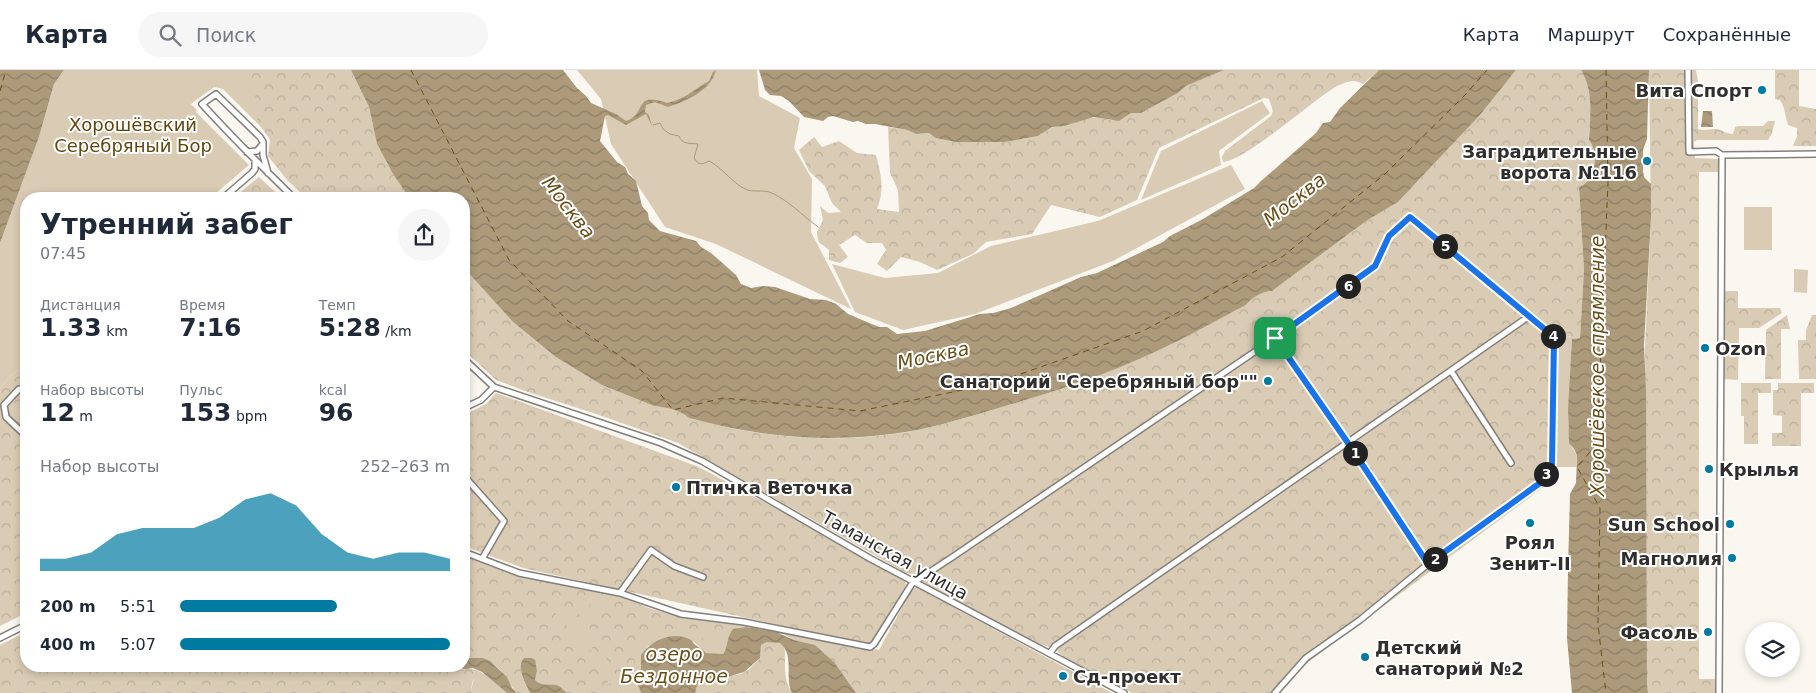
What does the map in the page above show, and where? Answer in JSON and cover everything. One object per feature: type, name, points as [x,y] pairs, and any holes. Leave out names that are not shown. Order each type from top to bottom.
[{"type":"street","points":[[1688,70],[1689,152],[1716,151],[1722,155],[1816,154]]},
{"type":"street","points":[[268,173],[263,155],[263,142],[260,137],[216,94],[202,104],[247,152],[268,173],[288,192]]},
{"type":"street","points":[[247,152],[257,151],[263,142]]},
{"type":"street","points":[[1719,693],[1722,155]]},
{"type":"street","points":[[230,192],[252,173],[255,169],[255,160]]},
{"type":"street","points":[[252,173],[268,173]]},
{"type":"street","points":[[470,554],[519,573],[620,593],[691,617],[744,622],[870,647],[874,644],[913,582],[1275,338],[1375,266],[1389,236],[1410,217],[1554,337],[1552,464],[1540,483],[1428,564],[1360,620],[1306,658],[1275,693]]},
{"type":"street","points":[[1050,653],[1055,646],[1528,317]]},
{"type":"street","points":[[1264,321],[1428,564]]},
{"type":"street","name":"Таманская улица","points":[[470,365],[494,387],[683,452],[702,461],[913,582],[1124,693]]},
{"type":"street","points":[[1451,371],[1511,464]]},
{"type":"street","points":[[470,405],[481,400],[494,387]]},
{"type":"street","points":[[20,390],[4,405],[6,417],[20,430]]},
{"type":"street","points":[[470,483],[504,521],[482,559]]},
{"type":"street","points":[[620,593],[651,550],[674,566],[703,577]]},
{"type":"street","points":[[0,638],[20,628]]},
{"type":"green space","name":"Хорошёвский Серебряный Бор","points":[[64,70],[278,70],[265,131],[223,89],[214,87],[191,104],[197,110],[196,112],[249,165],[217,192],[20,192],[20,369],[8,378],[0,389],[0,243],[39,137],[54,84]]},
{"type":"green space","points":[[244,70],[351,70],[369,107],[377,144],[405,192],[300,192],[287,180],[268,156],[270,140],[257,119],[255,87],[250,76]]},
{"type":"green space","points":[[577,70],[757,70],[759,96],[800,118],[794,148],[812,179],[811,232],[851,309],[716,244],[665,227],[611,144],[601,99]]},
{"type":"green space","points":[[1224,70],[1379,70],[1363,84],[1353,81],[1337,86],[1247,152],[1223,162],[1222,157],[1225,151],[1271,116],[1273,111],[1269,99],[1264,98],[1159,148],[1137,200],[1100,217],[1051,205],[1032,234],[986,242],[973,254],[937,270],[920,262],[901,257],[887,271],[877,264],[886,250],[882,243],[867,243],[855,235],[839,245],[848,257],[840,263],[829,260],[829,250],[818,241],[817,232],[823,220],[820,206],[828,213],[841,212],[832,203],[825,186],[809,171],[799,150],[814,137],[822,147],[839,141],[857,153],[876,155],[882,188],[877,209],[899,212],[898,190],[890,173],[888,127],[920,134],[929,133],[941,139],[949,139],[956,142],[1005,142],[1038,136],[1052,127],[1071,124],[1084,119],[1098,117],[1110,120],[1122,119],[1131,113],[1141,113],[1178,93],[1186,86]]},
{"type":"green space","points":[[1516,70],[1581,70],[1590,95],[1589,140],[1593,148],[1595,160],[1591,176],[1579,187],[1584,270],[1580,338],[1558,335],[1557,467],[1545,486],[1307,663],[1280,693],[1132,693],[1065,658],[1053,648],[1037,643],[924,584],[919,575],[906,573],[678,443],[496,380],[470,356],[470,275],[512,321],[602,385],[654,406],[677,411],[689,418],[746,431],[803,438],[889,435],[939,425],[1041,395],[1117,368],[1178,341],[1246,305],[1258,295],[1272,291],[1366,221],[1398,202],[1480,115]]},
{"type":"green space","points":[[1649,70],[1696,70],[1698,81],[1698,129],[1716,129],[1733,134],[1735,127],[1763,126],[1768,121],[1775,121],[1768,140],[1697,140],[1694,142],[1695,158],[1720,159],[1720,172],[1699,172],[1699,679],[1715,679],[1715,693],[1648,693],[1647,684],[1645,347],[1651,219]]},
{"type":"green space","points":[[1775,70],[1799,70],[1799,106],[1816,109],[1816,146],[1793,146],[1797,137],[1797,128],[1788,125],[1782,103],[1780,100],[1775,99]]},
{"type":"green space","points":[[1262,101],[1270,113],[1219,151],[1221,165],[1141,200],[1161,151]]},
{"type":"green space","points":[[1231,165],[1245,189],[1113,261],[975,314],[903,330],[855,312],[832,264],[885,278],[938,273],[991,246],[1098,221]]},
{"type":"green space","points":[[259,177],[275,192],[241,192]]},
{"type":"green space","points":[[1744,207],[1772,207],[1772,250],[1744,250]]},
{"type":"green space","points":[[1794,269],[1808,270],[1807,293],[1794,292]]},
{"type":"green space","points":[[1723,291],[1738,291],[1738,308],[1780,308],[1782,313],[1759,328],[1739,328],[1738,380],[1722,379]]},
{"type":"green space","points":[[1787,315],[1790,329],[1781,329],[1781,379],[1765,379],[1766,330]]},
{"type":"green space","points":[[1812,315],[1816,315],[1816,379],[1799,379],[1798,340],[1806,340],[1806,330]]},
{"type":"green space","points":[[1558,335],[1580,338],[1572,339],[1568,424],[1571,446],[1577,455],[1576,467],[1557,467]]},
{"type":"green space","points":[[20,369],[20,616],[0,626],[0,389],[8,378]]},
{"type":"green space","points":[[1741,383],[1771,383],[1771,393],[1758,393],[1758,444],[1744,444],[1744,416],[1741,416]]},
{"type":"green space","points":[[1778,383],[1814,383],[1814,393],[1801,393],[1801,446],[1772,446],[1772,433],[1782,433],[1782,416],[1773,415],[1773,390],[1778,390]]},
{"type":"green space","points":[[496,393],[699,467],[905,578],[906,585],[871,644],[868,645],[523,568],[470,548],[470,412],[486,404]]},
{"type":"green space","points":[[470,557],[518,576],[620,596],[648,608],[682,618],[725,622],[721,635],[716,632],[711,623],[707,624],[701,621],[699,623],[704,645],[699,644],[693,638],[691,632],[688,631],[679,634],[673,629],[661,629],[639,635],[637,643],[632,647],[639,681],[637,687],[629,690],[618,684],[614,667],[618,665],[618,662],[608,662],[604,651],[602,656],[593,652],[588,633],[592,632],[589,626],[593,616],[598,618],[604,605],[608,604],[610,606],[614,603],[613,600],[609,599],[610,596],[603,597],[603,603],[591,598],[590,606],[596,611],[589,615],[582,612],[582,608],[577,609],[580,615],[578,617],[575,617],[573,613],[568,616],[565,614],[563,605],[556,598],[554,600],[557,602],[559,609],[555,612],[558,618],[564,617],[567,621],[566,631],[577,644],[574,648],[577,654],[580,653],[582,658],[583,650],[590,650],[593,656],[598,659],[599,669],[603,663],[604,670],[607,671],[608,683],[617,687],[617,693],[567,693],[559,686],[563,685],[566,680],[565,678],[558,677],[552,672],[549,676],[552,684],[541,685],[535,680],[537,671],[524,658],[521,670],[530,693],[517,693],[497,667],[488,661],[470,658]]},
{"type":"green space","points":[[520,576],[620,596],[648,608],[682,618],[753,625],[848,644],[856,693],[834,662],[815,645],[794,640],[783,634],[746,627],[737,628],[723,654],[706,653],[694,642],[678,637],[648,646],[641,655],[639,688],[641,693],[567,693],[555,685],[541,685],[552,660]]},
{"type":"green space","points":[[916,587],[1112,693],[856,693],[828,656],[837,647],[835,642],[879,650],[912,589]]},
{"type":"green space","points":[[20,635],[20,672],[470,672],[470,669],[477,670],[477,677],[473,680],[471,689],[479,693],[0,693],[0,645]]},
{"type":"green space","points":[[767,642],[783,645],[786,677],[792,693],[695,693],[698,683],[705,677],[719,680],[741,674],[749,669],[760,658],[761,645]]},
{"type":"green space","points":[[477,670],[507,693],[479,693],[471,689]]},
{"type":"water","points":[[0,70],[64,70],[54,84],[39,137],[0,243]]},
{"type":"water","name":"Москва","points":[[351,70],[563,70],[591,103],[616,114],[626,121],[637,114],[644,102],[656,100],[667,103],[690,94],[709,81],[716,70],[709,84],[697,94],[682,102],[668,107],[655,102],[646,105],[645,112],[649,115],[652,126],[646,114],[626,125],[608,115],[605,116],[600,141],[636,181],[642,206],[648,213],[649,220],[660,231],[696,241],[736,275],[741,284],[751,288],[775,287],[810,299],[826,300],[836,304],[848,314],[879,327],[887,327],[897,334],[925,331],[980,314],[1011,308],[1081,277],[1097,273],[1163,242],[1170,236],[1203,219],[1254,188],[1316,133],[1323,123],[1330,122],[1340,108],[1379,70],[1516,70],[1480,115],[1398,202],[1366,221],[1272,291],[1257,295],[1246,305],[1178,341],[1136,360],[1099,376],[1041,395],[918,430],[860,437],[831,438],[774,435],[746,431],[689,418],[677,411],[654,406],[602,385],[556,357],[512,321],[470,275],[470,192],[405,192],[377,144],[369,107]]},
{"type":"water","points":[[759,70],[1224,70],[1186,86],[1178,93],[1141,113],[1131,113],[1119,121],[1094,117],[1064,126],[1052,127],[1038,136],[1005,142],[956,142],[936,138],[929,133],[917,134],[907,130],[866,124],[858,121],[853,122],[833,116],[823,121],[804,117],[789,101],[781,96],[770,95],[765,90]]},
{"type":"water","name":"Хорошёвское спрямление","points":[[1581,70],[1649,70],[1647,139],[1643,150],[1644,177],[1651,184],[1644,345],[1648,693],[1572,693],[1567,638],[1568,569],[1570,494],[1576,483],[1577,455],[1569,443],[1568,409],[1572,339],[1580,338],[1584,270],[1579,187],[1589,179],[1595,159],[1589,140],[1590,95]]},
{"type":"water","points":[[1703,111],[1712,111],[1713,127],[1701,127]]},
{"type":"water","name":"озеро Бездонное","points":[[746,627],[776,632],[794,640],[815,645],[834,662],[856,693],[792,693],[787,654],[780,643],[767,642],[761,645],[760,658],[744,672],[718,680],[705,677],[698,683],[695,693],[641,693],[638,685],[641,677],[641,655],[657,641],[670,636],[684,637],[691,640],[706,653],[723,654],[733,629]]},
{"type":"water","points":[[470,658],[483,658],[490,661],[507,677],[512,688],[517,693],[507,693],[482,672],[470,668]]},
{"type":"water","points":[[524,658],[535,660],[537,671],[535,680],[541,684],[559,686],[567,693],[530,693],[521,670]]},
{"type":"waterway","points":[[653,125],[660,123],[663,129],[670,134],[679,136],[682,141],[698,144],[694,158],[698,163],[702,164],[709,161],[745,189],[769,192],[778,196],[818,227]]},
{"type":"ferry route","points":[[0,91],[6,70]]},
{"type":"ferry route","points":[[411,70],[509,260],[568,321],[642,371],[673,410],[723,398],[860,411],[992,384],[1143,331],[1282,257],[1385,174],[1466,94],[1487,70]]},
{"type":"ferry route","points":[[1606,70],[1608,182],[1597,444],[1577,467],[1600,508],[1598,624],[1606,693]]},
{"type":"place","name":"Вита Спорт","points":[[1762,90]]},
{"type":"place","name":"Заградительные ворота №116","points":[[1647,161]]},
{"type":"place","name":"Ozon","points":[[1705,348]]},
{"type":"place","name":"Санаторий \"Серебряный бор\"\"","points":[[1268,381]]},
{"type":"place","name":"Крылья","points":[[1709,469]]},
{"type":"place","name":"Птичка Веточка","points":[[676,487]]},
{"type":"place","name":"Роял Зенит-II","points":[[1530,523]]},
{"type":"place","name":"Sun School","points":[[1730,524]]},
{"type":"place","name":"Магнолия","points":[[1732,558]]},
{"type":"place","name":"Фасоль","points":[[1708,632]]},
{"type":"place","name":"Детский санаторий №2","points":[[1365,657]]},
{"type":"place","name":"Сд-проект","points":[[1063,676]]},
{"type":"route","points":[[1410,217],[1554,337],[1552,464],[1540,483],[1428,564],[1348,443],[1275,338],[1375,266],[1389,236],[1410,217]]}]
